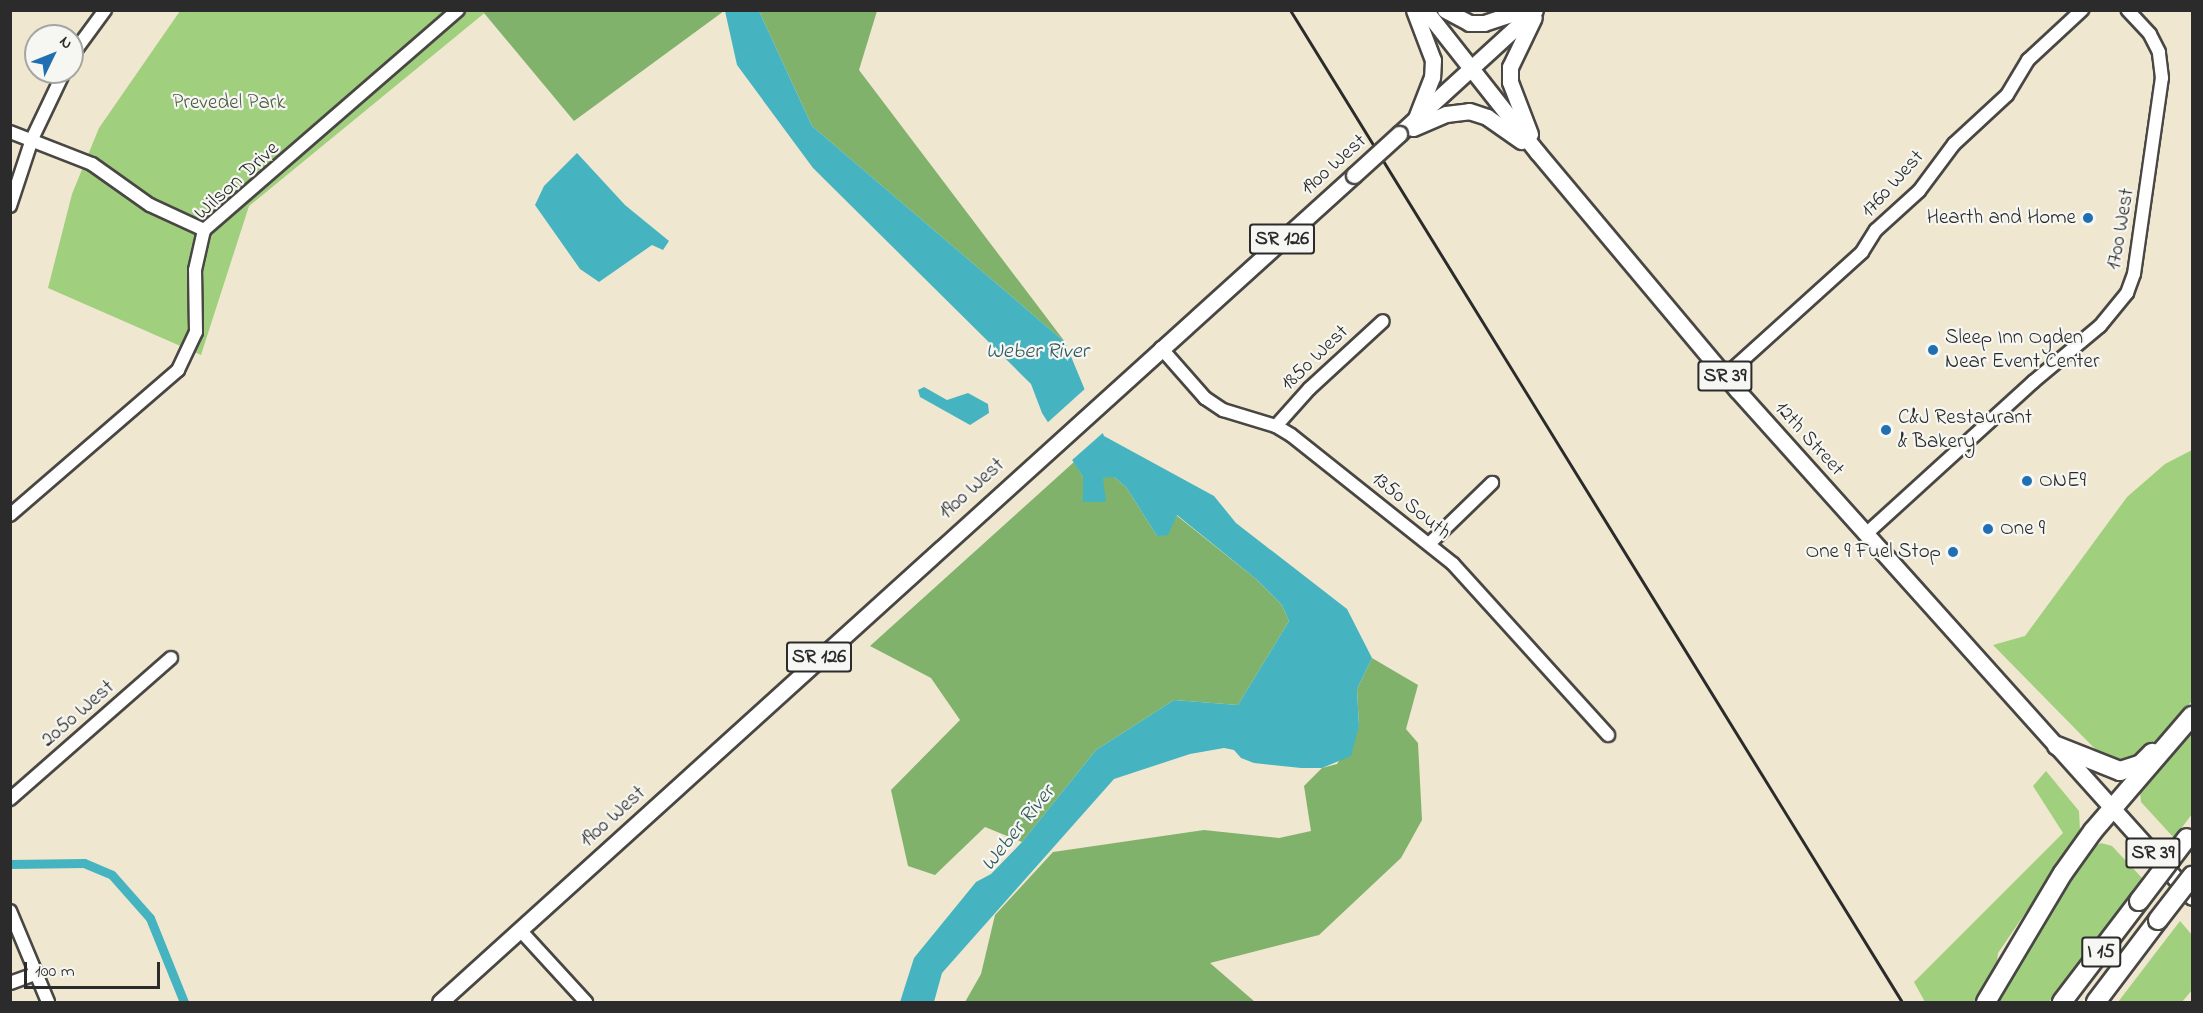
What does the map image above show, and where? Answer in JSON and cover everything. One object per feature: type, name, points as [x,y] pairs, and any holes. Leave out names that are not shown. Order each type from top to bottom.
[{"type":"highway","points":[[2057,746],[2109,768],[2132,769],[2193,716]]},
{"type":"highway","points":[[1986,1002],[2063,873],[2114,808],[2193,716]]},
{"type":"highway","name":"I 15","points":[[2062,1002],[2190,835]]},
{"type":"highway","name":"I 15","points":[[2096,1002],[2193,876]]},
{"type":"main road","points":[[1414,10],[1433,60],[1432,77],[1415,120]]},
{"type":"main road","name":"SR 39","points":[[1425,10],[1471,70]]},
{"type":"main road","points":[[1445,10],[1469,24],[1484,23],[1523,10]]},
{"type":"main road","points":[[1536,10],[1510,67],[1510,82],[1538,153]]},
{"type":"main road","name":"1900 West","points":[[440,1002],[1045,451],[1536,10]]},
{"type":"main road","name":"12th Street","points":[[1471,70],[1725,376],[2057,746]]},
{"type":"main road","points":[[1399,134],[1446,114],[1469,111],[1487,117],[1538,153]]},
{"type":"main road","name":"SR 39","points":[[2057,746],[2193,897]]},
{"type":"street","points":[[84,39],[105,10]]},
{"type":"street","name":"Wilson Drive","points":[[10,515],[178,370],[196,332],[195,270],[204,230],[458,10]]},
{"type":"street","name":"1760 West","points":[[1725,376],[1862,252],[1876,230],[1919,190],[1954,144],[2007,95],[2028,60],[2082,10]]},
{"type":"street","name":"1700 West","points":[[1866,534],[2014,399],[2100,326],[2127,293],[2134,274],[2162,78],[2159,52],[2150,34],[2128,10]]},
{"type":"street","points":[[10,206],[32,139],[58,84]]},
{"type":"street","points":[[10,132],[93,164],[150,205],[204,230]]},
{"type":"street","name":"1850 West","points":[[1276,426],[1309,389],[1383,321]]},
{"type":"street","name":"1350 South","points":[[1161,348],[1205,398],[1223,410],[1276,426],[1453,564],[1608,735]]},
{"type":"street","points":[[1429,544],[1492,483]]},
{"type":"street","name":"2050 West","points":[[10,799],[171,658]]},
{"type":"street","points":[[10,911],[48,1002]]},
{"type":"street","points":[[520,930],[586,1002]]},
{"type":"street","points":[[10,983],[37,973]]},
{"type":"green space","points":[[487,10],[724,11],[574,121],[484,13]]},
{"type":"green space","name":"Prevedel Park","points":[[180,11],[487,11],[249,206],[201,355],[48,288],[72,194],[99,128]]},
{"type":"green space","points":[[759,11],[877,11],[859,70],[1065,342],[812,126]]},
{"type":"green space","points":[[2192,450],[2192,701],[2147,750],[2122,764],[2104,758],[1993,645],[2025,636],[2127,497],[2165,464]]},
{"type":"green space","points":[[1074,462],[1083,477],[1114,477],[1126,487],[1157,536],[1176,515],[1256,579],[1282,605],[1289,621],[1238,705],[1174,700],[1096,750],[1022,842],[985,827],[935,875],[908,866],[891,790],[960,720],[931,678],[870,646]]},
{"type":"green space","points":[[1372,658],[1418,685],[1406,729],[1418,743],[1422,820],[1401,858],[1319,935],[1210,963],[1255,1002],[965,1002],[981,974],[995,915],[1053,852],[1204,830],[1279,838],[1311,831],[1304,786],[1322,768],[1337,764],[1359,726],[1357,689]]},
{"type":"green space","points":[[2192,728],[2192,814],[2174,838],[2141,802],[2140,792]]},
{"type":"green space","points":[[2046,771],[2079,811],[2080,831],[1998,953],[1997,962],[1974,1002],[1925,1002],[1914,982],[2063,833],[2033,786]]},
{"type":"green space","points":[[2101,843],[2112,846],[2143,879],[2049,1002],[1996,1002],[2089,850]]},
{"type":"green space","points":[[2180,921],[2192,935],[2192,990],[2182,1002],[2118,1002]]},
{"type":"water","name":"Weber River","points":[[725,11],[759,11],[812,126],[1065,342],[1104,436],[1214,496],[1236,523],[1347,609],[1372,658],[1357,689],[1359,726],[1351,756],[1322,768],[1301,768],[1254,763],[1241,758],[1234,750],[1224,748],[1190,754],[1114,779],[942,973],[934,1002],[900,1002],[914,958],[976,882],[991,874],[1022,842],[1096,750],[1174,700],[1238,705],[1289,621],[1282,605],[1256,579],[1177,515],[1168,535],[1157,536],[1126,487],[1114,477],[1103,478],[1106,502],[1083,502],[1083,477],[1042,413],[1031,384],[813,168],[737,65]]},
{"type":"water","points":[[577,153],[625,205],[669,241],[663,250],[652,245],[599,282],[580,269],[535,205],[544,186]]},
{"type":"water","points":[[924,387],[947,400],[968,393],[988,404],[989,413],[970,425],[920,397],[918,390]]},
{"type":"pier","points":[[1087,387],[1105,431],[1071,461],[1046,424]]},
{"type":"waterway","points":[[10,864],[84,863],[112,875],[150,918],[184,1002]]},
{"type":"railway","points":[[1290,10],[1902,1002]]},
{"type":"place","name":"Hearth and Home","points":[[2088,218]]},
{"type":"place","name":"Sleep Inn Ogden Near Event Center","points":[[1933,350]]},
{"type":"place","name":"C&J Restaurant & Bakery","points":[[1886,430]]},
{"type":"place","name":"ONE9","points":[[2027,481]]},
{"type":"place","name":"One 9","points":[[1988,529]]},
{"type":"place","name":"One 9 Fuel Stop","points":[[1953,552]]}]
